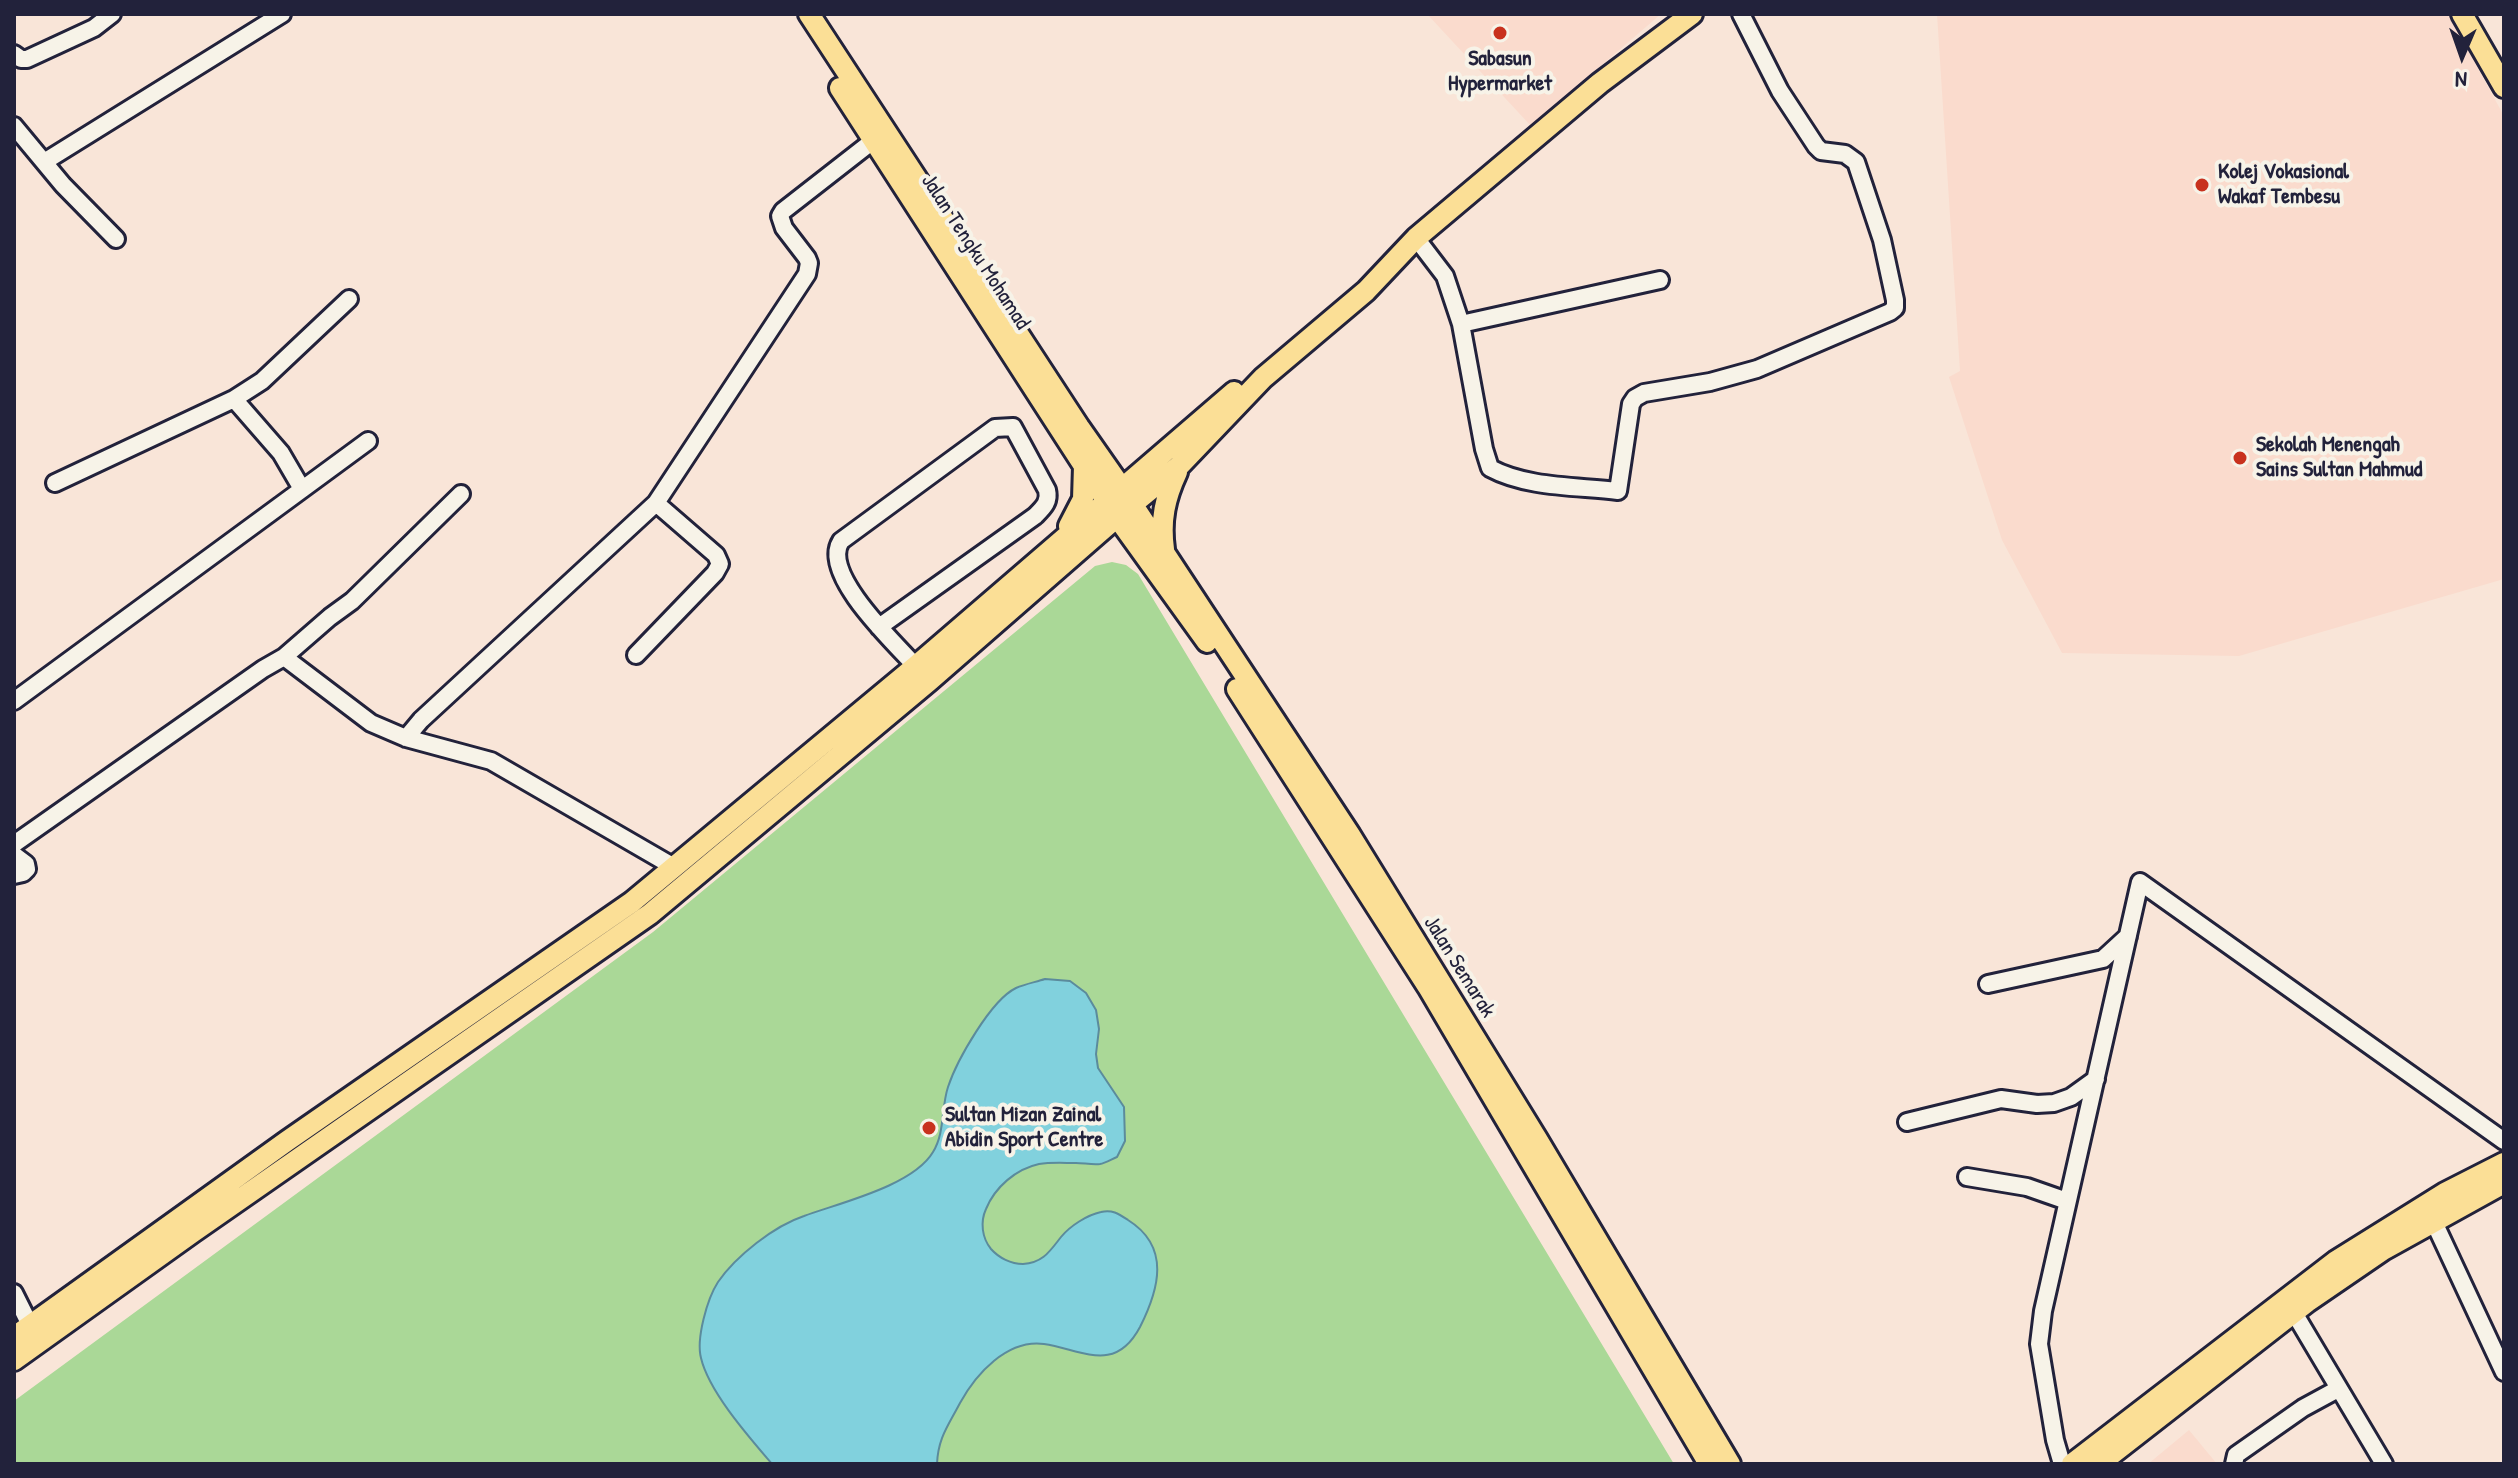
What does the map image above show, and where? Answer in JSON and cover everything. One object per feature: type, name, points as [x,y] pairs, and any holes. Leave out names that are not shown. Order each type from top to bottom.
[{"type":"main road","name":"Jalan Tengku Mohamad","points":[[793,14],[1084,465],[1119,502]]},
{"type":"main road","name":"Jalan Tengku Mohamad","points":[[809,14],[1079,427],[1119,502]]},
{"type":"main road","points":[[22,1331],[275,1149],[632,902],[1087,544],[1157,458],[1358,282],[1412,242],[1600,83],[1692,14]]},
{"type":"main road","points":[[2474,17],[2504,64]]},
{"type":"main road","points":[[2474,17],[2504,87]]},
{"type":"main road","points":[[14,1360],[650,914],[922,674],[1055,546],[1179,466],[1263,378],[1366,291],[1412,242]]},
{"type":"main road","points":[[1079,427],[1117,459],[1138,463],[1157,458]]},
{"type":"main road","points":[[1055,546],[1083,499],[1084,465]]},
{"type":"main road","points":[[1087,544],[1115,540],[1155,554],[1162,531],[1167,493],[1179,466]]},
{"type":"main road","name":"Jalan Semarak","points":[[1119,502],[1350,835],[1537,1139],[1730,1464]]},
{"type":"main road","name":"Jalan Semarak","points":[[1155,554],[1208,644],[1428,987],[1709,1464]]},
{"type":"main road","points":[[2072,1464],[2336,1261],[2445,1193],[2504,1163]]},
{"type":"main road","points":[[2099,1464],[2293,1311],[2378,1253],[2504,1183]]},
{"type":"street","points":[[14,54],[27,59],[94,28],[112,14]]},
{"type":"street","points":[[44,162],[282,14]]},
{"type":"street","points":[[1412,242],[1445,276],[1461,324],[1490,468],[1504,475],[1528,480],[1618,491],[1631,404],[1635,398],[1644,393],[1710,382],[1757,369],[1890,312],[1895,308],[1895,300],[1882,240],[1856,162],[1845,154],[1821,151],[1816,146],[1780,91],[1741,14]]},
{"type":"street","points":[[14,126],[63,185],[116,239]]},
{"type":"street","points":[[406,738],[421,720],[656,503],[807,274],[809,263],[784,228],[780,216],[783,211],[874,140]]},
{"type":"street","points":[[1461,324],[1660,280]]},
{"type":"street","points":[[55,483],[234,399],[262,381],[349,299]]},
{"type":"street","points":[[234,399],[281,453],[302,489]]},
{"type":"street","points":[[879,627],[1046,505],[1047,490],[1013,427],[995,428],[841,541],[837,548],[837,566],[859,603],[879,627],[922,674]]},
{"type":"street","points":[[14,701],[368,441]]},
{"type":"street","points":[[14,844],[284,657],[352,601],[461,494]]},
{"type":"street","points":[[636,655],[715,573],[720,564],[716,555],[656,503]]},
{"type":"street","points":[[284,657],[371,723],[406,738],[491,761],[674,867]]},
{"type":"street","points":[[14,855],[26,864],[27,869],[14,875]]},
{"type":"street","points":[[2062,1464],[2039,1344],[2043,1311],[2140,882],[2504,1141]]},
{"type":"street","points":[[1988,984],[2103,959],[2129,935]]},
{"type":"street","points":[[1907,1122],[2001,1099],[2054,1103],[2071,1097],[2096,1079]]},
{"type":"street","points":[[1967,1177],[2032,1188],[2067,1201]]},
{"type":"street","points":[[2433,1220],[2504,1372]]},
{"type":"street","points":[[14,1293],[22,1331]]},
{"type":"street","points":[[2293,1311],[2384,1464]]},
{"type":"street","points":[[2486,1333],[2504,1326]]},
{"type":"street","points":[[2234,1464],[2236,1455],[2303,1408],[2338,1389]]},
{"type":"shaded area","points":[[1427,14],[1661,14],[1531,126]]},
{"type":"shaded area","points":[[1937,14],[2448,14],[2504,116],[2504,579],[2239,656],[2062,653],[2002,540],[1949,377],[1960,371]]},
{"type":"shaded area","points":[[2189,1430],[2217,1464],[2148,1464]]},
{"type":"green space","name":"Sultan Mizan Zainal Abidin Sport Centre","points":[[1112,562],[1126,565],[1138,574],[1674,1464],[14,1464],[14,1401],[653,932],[1095,566]]},
{"type":"water","points":[[1045,979],[1070,981],[1086,993],[1096,1010],[1098,1068],[1124,1107],[1125,1141],[1117,1157],[1102,1163],[1044,1163],[1030,1166],[1014,1175],[1001,1186],[986,1209],[984,1235],[988,1245],[1001,1258],[1023,1264],[1045,1255],[1065,1233],[1085,1218],[1105,1211],[1122,1216],[1142,1231],[1156,1256],[1156,1284],[1140,1327],[1130,1341],[1109,1355],[1085,1354],[1044,1344],[1030,1344],[1005,1353],[984,1370],[967,1392],[944,1432],[937,1464],[772,1464],[721,1399],[701,1358],[704,1319],[718,1282],[745,1252],[780,1227],[893,1184],[923,1164],[937,1145],[952,1075],[976,1032],[1006,995],[1019,987]]},
{"type":"place","name":"Sabasun Hypermarket","points":[[1500,33]]},
{"type":"place","name":"Kolej Vokasional Wakaf Tembesu","points":[[2202,185]]},
{"type":"place","name":"Sekolah Menengah Sains Sultan Mahmud","points":[[2240,458]]},
{"type":"place","name":"Sultan Mizan Zainal Abidin Sport Centre","points":[[929,1128]]}]
